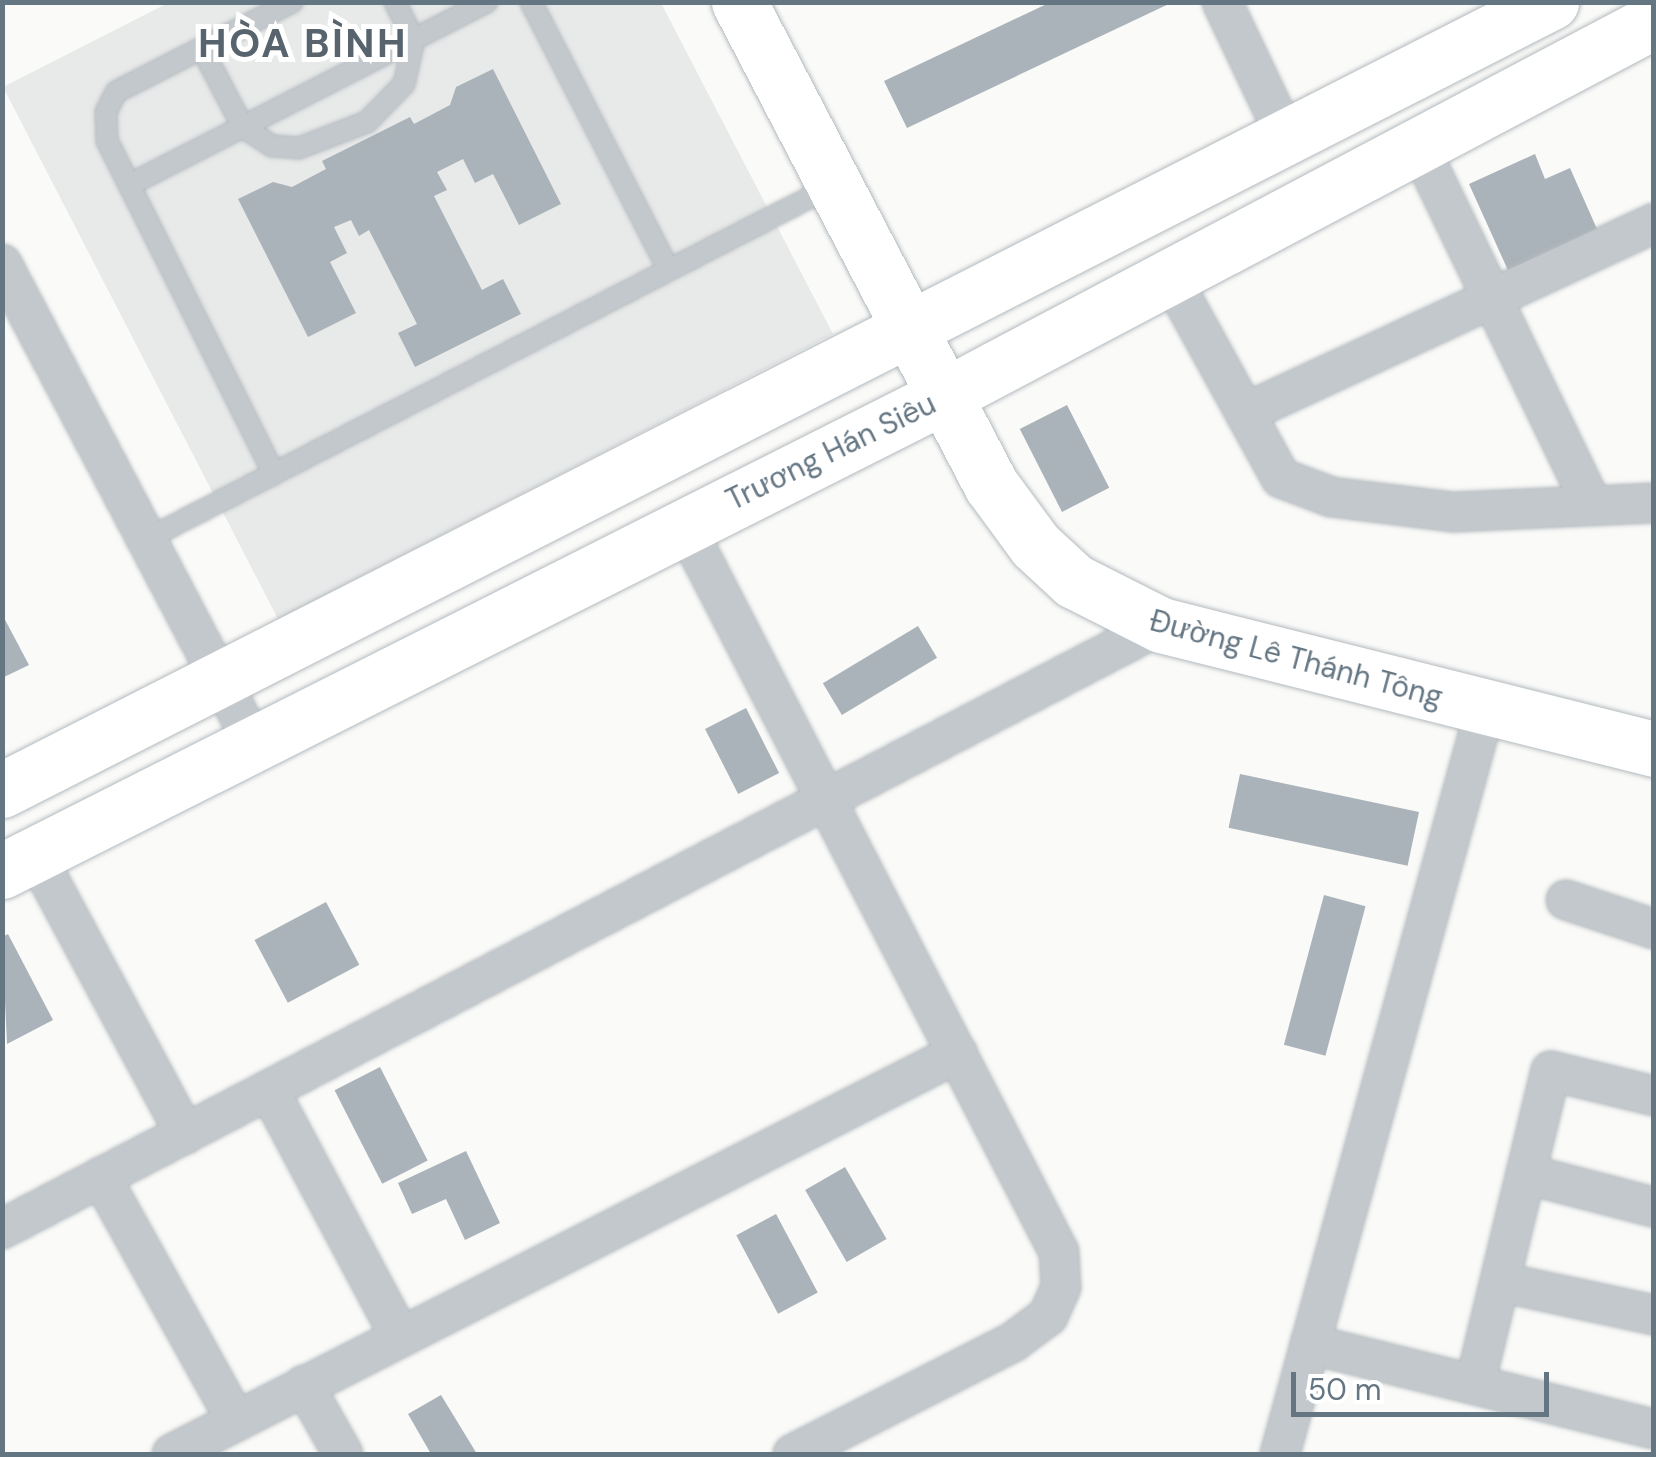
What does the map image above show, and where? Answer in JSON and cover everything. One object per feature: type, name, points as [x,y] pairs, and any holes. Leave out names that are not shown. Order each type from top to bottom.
[{"type":"main road","name":"Đường Lê Thánh Tông","points":[[739,2],[991,486],[1036,546],[1088,591],[1161,625],[1654,750]]},
{"type":"main road","points":[[2,790],[219,674],[911,331],[1551,2]]},
{"type":"main road","name":"Trương Hán Siêu","points":[[19,863],[252,740],[944,396],[1654,21]]},
{"type":"street","points":[[1222,2],[1287,139]]},
{"type":"street","points":[[1419,147],[1592,505]]},
{"type":"street","points":[[1246,413],[1654,223]]},
{"type":"street","points":[[2,264],[252,740]]},
{"type":"street","points":[[1171,278],[1282,478],[1330,496],[1454,512],[1654,504]]},
{"type":"street","points":[[684,524],[1060,1252],[1062,1287],[1048,1316],[1013,1342],[793,1454]]},
{"type":"street","points":[[2,1229],[1161,625]]},
{"type":"street","points":[[1280,1454],[1486,710]]},
{"type":"street","points":[[19,863],[185,1134]]},
{"type":"street","points":[[1566,900],[1654,928]]},
{"type":"street","points":[[172,1454],[399,1334],[958,1054]]},
{"type":"street","points":[[1475,1384],[1550,1070],[1654,1096]]},
{"type":"street","points":[[269,1090],[399,1334]]},
{"type":"street","points":[[1526,1174],[1654,1206]]},
{"type":"street","points":[[101,1177],[236,1421]]},
{"type":"street","points":[[1500,1282],[1654,1315]]},
{"type":"street","points":[[1310,1344],[1654,1428]]},
{"type":"street","points":[[304,1385],[343,1454]]},
{"type":"lane","points":[[202,48],[243,127],[272,146],[298,148],[367,122],[404,84],[414,40],[394,2]]},
{"type":"lane","points":[[129,185],[487,2]]},
{"type":"lane","points":[[532,2],[669,270]]},
{"type":"lane","points":[[274,474],[107,141],[106,112],[116,92],[284,4]]},
{"type":"lane","points":[[148,539],[834,185]]},
{"type":"shaded area","points":[[168,3],[661,3],[833,334],[278,619],[3,87]]},
{"type":"building","points":[[1051,2],[1173,2],[907,128],[884,81]]},
{"type":"building","points":[[493,69],[561,204],[519,225],[493,174],[475,183],[463,159],[437,172],[447,190],[434,196],[482,290],[503,279],[521,314],[415,367],[398,333],[417,324],[369,230],[359,236],[351,220],[334,227],[347,253],[330,262],[356,313],[308,337],[238,199],[273,182],[292,187],[326,169],[322,161],[410,117],[414,124],[450,105],[456,87]]},
{"type":"building","points":[[1535,154],[1545,179],[1570,168],[1601,238],[1511,277],[1469,184]]},
{"type":"building","points":[[1067,405],[1109,488],[1062,512],[1020,429]]},
{"type":"building","points":[[2,614],[29,665],[2,678]]},
{"type":"building","points":[[918,626],[937,658],[842,715],[823,683]]},
{"type":"building","points":[[746,708],[779,773],[738,794],[705,729]]},
{"type":"building","points":[[1240,774],[1419,812],[1408,866],[1229,828]]},
{"type":"building","points":[[1324,895],[1366,906],[1325,1056],[1284,1045]]},
{"type":"building","points":[[326,902],[359,965],[288,1003],[254,940]]},
{"type":"building","points":[[8,934],[53,1020],[7,1044],[2,937]]},
{"type":"building","points":[[380,1067],[428,1161],[382,1184],[335,1090]]},
{"type":"building","points":[[466,1151],[500,1223],[465,1240],[446,1199],[412,1214],[398,1183]]},
{"type":"building","points":[[845,1167],[886,1239],[847,1262],[805,1190]]},
{"type":"building","points":[[776,1214],[818,1293],[778,1314],[736,1235]]},
{"type":"building","points":[[441,1395],[477,1454],[431,1454],[408,1414]]},
{"type":"district","name":"HÒA BÌNH","points":[[303,43]]}]
